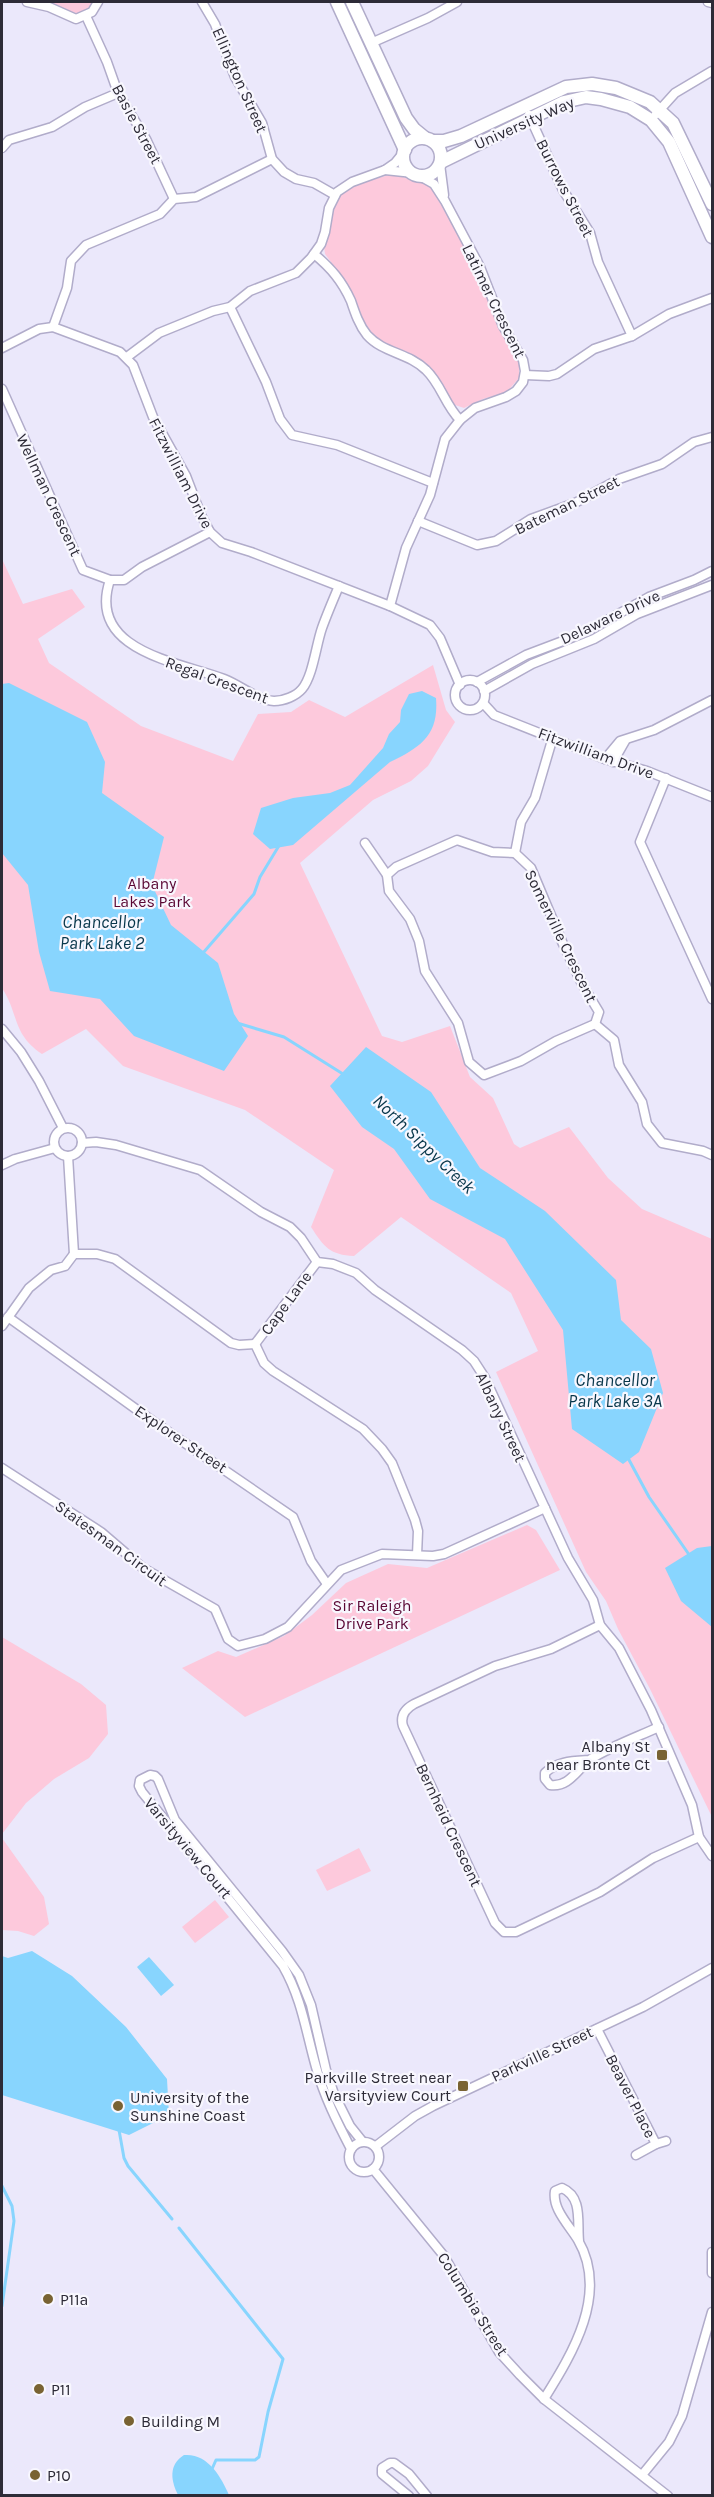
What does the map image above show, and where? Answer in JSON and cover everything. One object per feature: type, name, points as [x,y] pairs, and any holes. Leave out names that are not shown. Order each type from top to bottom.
[{"type":"street","points":[[27,2],[49,7],[71,18],[86,16],[93,11],[98,2]]},
{"type":"street","name":"Ellington Street","points":[[202,2],[215,24],[235,77],[262,123],[272,159]]},
{"type":"street","points":[[337,2],[404,151],[405,165],[416,174]]},
{"type":"street","points":[[352,2],[406,118],[414,129],[440,150],[440,163],[432,173],[416,174],[385,170]]},
{"type":"street","points":[[359,48],[428,18],[457,2]]},
{"type":"street","name":"Basie Street","points":[[86,16],[118,93],[146,139],[174,199]]},
{"type":"street","points":[[651,120],[675,93],[712,71]]},
{"type":"street","name":"University Way","points":[[429,139],[454,139],[566,87],[592,84],[629,93],[660,109],[678,131],[712,204]]},
{"type":"street","points":[[2,148],[9,140],[52,127],[85,107],[118,93]]},
{"type":"street","name":"University Way","points":[[440,163],[564,102],[585,97],[611,101],[630,107],[651,120],[669,142],[712,237]]},
{"type":"street","name":"Burrows Street","points":[[525,106],[564,190],[590,233],[598,262],[632,336]]},
{"type":"street","points":[[2,348],[39,329],[53,327],[113,348],[127,357],[159,333],[213,311],[230,308],[250,291],[296,273],[314,254],[324,236],[329,208],[335,195],[347,185],[385,170],[396,163],[413,140],[429,139]]},
{"type":"street","points":[[53,327],[67,288],[71,261],[86,244],[160,214],[174,199],[196,197],[272,159],[284,172],[296,179],[314,183],[335,195]]},
{"type":"street","name":"Latimer Crescent","points":[[440,163],[445,201]]},
{"type":"street","name":"Latimer Crescent","points":[[390,606],[406,548],[433,483],[445,439],[460,420],[478,406],[511,395],[519,388],[525,375],[524,360],[503,326],[483,273],[445,201],[434,184],[416,174]]},
{"type":"street","points":[[314,254],[338,276],[367,334],[380,346],[414,360],[427,371],[435,381],[447,406],[460,420]]},
{"type":"street","points":[[525,375],[557,374],[594,349],[632,336],[669,314],[712,297]]},
{"type":"street","points":[[230,308],[266,382],[280,419],[292,435],[338,445],[433,483]]},
{"type":"street","name":"Fitzwilliam Drive","points":[[127,357],[137,374],[153,417],[186,476],[210,532],[222,543],[390,606],[430,625],[440,638],[460,685]]},
{"type":"street","name":"Wellman Crescent","points":[[2,389],[83,570],[110,580]]},
{"type":"street","name":"Bateman Street","points":[[418,521],[477,545],[496,541],[531,519],[575,503],[619,479],[662,464],[694,442],[712,437]]},
{"type":"street","points":[[110,580],[124,580],[142,567],[210,532]]},
{"type":"street","name":"Delaware Drive","points":[[477,682],[526,655],[584,633],[649,597],[712,571]]},
{"type":"street","name":"Regal Crescent","points":[[110,580],[104,596],[109,617],[119,633],[131,644],[168,663],[220,678],[266,700],[277,701],[288,699],[302,689],[309,678],[322,629],[339,586]]},
{"type":"street","name":"Delaware Drive","points":[[484,691],[532,664],[585,644],[637,614],[712,585]]},
{"type":"street","points":[[466,681],[477,682],[484,691],[483,704],[470,710],[461,706],[456,698],[460,685],[466,681]]},
{"type":"street","points":[[609,761],[618,742],[654,730],[712,700]]},
{"type":"street","name":"Fitzwilliam Drive","points":[[483,704],[494,715],[609,761],[666,778],[712,797]]},
{"type":"street","name":"Somerville Crescent","points":[[553,737],[535,798],[521,822],[515,853],[531,868],[568,954],[599,1012],[595,1024],[614,1040],[619,1065],[642,1102],[647,1124],[662,1143],[704,1151],[712,1155]]},
{"type":"street","points":[[666,778],[640,842],[712,999]]},
{"type":"street","points":[[387,875],[396,867],[457,840],[492,852],[515,853]]},
{"type":"street","points":[[365,843],[387,875],[388,891],[410,920],[419,941],[425,971],[458,1023],[469,1062],[484,1075],[521,1061],[556,1041],[595,1024]]},
{"type":"street","points":[[2,1029],[21,1052],[39,1081],[63,1128]]},
{"type":"street","points":[[63,1128],[76,1130],[81,1137],[82,1143],[77,1152],[68,1156],[60,1154],[55,1148],[55,1135],[63,1128]]},
{"type":"street","points":[[82,1143],[96,1142],[116,1145],[200,1170],[261,1212],[290,1227],[302,1238],[317,1262]]},
{"type":"street","points":[[2,1165],[55,1148]]},
{"type":"street","points":[[2,1326],[29,1288],[51,1270],[65,1266],[74,1254],[68,1156]]},
{"type":"street","points":[[74,1254],[97,1254],[115,1259],[231,1343],[240,1346],[255,1344],[264,1363],[273,1371],[363,1429],[392,1463],[418,1531],[417,1555]]},
{"type":"street","name":"Cape Lane","points":[[255,1344],[317,1262]]},
{"type":"street","name":"Albany Street","points":[[317,1262],[333,1264],[356,1272],[379,1293],[462,1350],[474,1361],[496,1401],[568,1558],[593,1600],[600,1625],[619,1647],[659,1727],[692,1805],[699,1837],[712,1856]]},
{"type":"street","name":"Explorer Street","points":[[8,1317],[154,1422],[293,1517],[311,1561],[327,1584]]},
{"type":"street","name":"Statesman Circuit","points":[[2,1468],[101,1532],[143,1568],[214,1609],[228,1639],[238,1646],[265,1639],[288,1627],[327,1584]]},
{"type":"street","points":[[327,1584],[341,1570],[382,1554],[444,1554],[545,1508]]},
{"type":"street","name":"Bernheid Crescent","points":[[600,1625],[550,1649],[495,1666],[414,1704],[403,1714],[403,1726],[494,1920],[504,1932],[516,1932],[590,1897],[653,1858],[699,1837]]},
{"type":"street","points":[[589,1760],[576,1776],[558,1785],[551,1786],[546,1780],[545,1773],[550,1768],[567,1761],[589,1760],[659,1727]]},
{"type":"street","name":"Varsityview Court","points":[[172,1822],[158,1779],[150,1775],[140,1780],[139,1786],[142,1792],[172,1822],[241,1907],[282,1951],[298,1975],[334,2094],[350,2126],[362,2141]]},
{"type":"street","name":"Parkville Street","points":[[376,2146],[415,2116],[433,2106],[711,1973]]},
{"type":"street","name":"Varsityview Court","points":[[307,2006],[316,2066],[326,2099],[351,2149]]},
{"type":"street","name":"Beaver Place","points":[[597,2029],[656,2144],[636,2155]]},
{"type":"street","points":[[362,2141],[376,2146],[380,2159],[373,2169],[363,2172],[354,2168],[349,2159],[351,2149],[362,2141]]},
{"type":"street","points":[[656,2144],[666,2141]]},
{"type":"street","name":"Columbia Street","points":[[373,2169],[444,2256],[500,2352],[544,2399],[668,2496]]},
{"type":"street","points":[[544,2399],[570,2358],[586,2313],[591,2278],[579,2241],[577,2204],[568,2190],[562,2188],[555,2191],[554,2198],[565,2222],[579,2241]]},
{"type":"street","points":[[712,2252],[712,2273]]},
{"type":"street","points":[[642,2475],[669,2442],[682,2416],[712,2312]]},
{"type":"street","points":[[409,2496],[382,2474],[382,2468],[386,2464],[394,2463],[402,2468],[427,2496]]},
{"type":"green space","points":[[47,2],[93,2],[86,11],[78,14]]},
{"type":"green space","points":[[392,174],[430,185],[471,258],[497,323],[519,360],[519,378],[507,392],[483,399],[464,408],[452,404],[429,366],[417,357],[386,344],[372,333],[363,320],[348,285],[325,254],[324,247],[333,211],[340,195],[358,184]]},
{"type":"green space","name":"Albany Lakes Park","points":[[2,559],[23,604],[72,589],[85,607],[38,639],[49,663],[141,726],[233,761],[258,714],[291,712],[309,700],[345,717],[433,665],[446,710],[455,722],[428,766],[411,781],[373,800],[300,863],[382,1036],[402,1042],[450,1026],[470,1077],[493,1098],[514,1144],[520,1148],[569,1127],[608,1178],[642,1209],[712,1239],[712,1817],[606,1601],[586,1572],[496,1372],[538,1351],[511,1293],[401,1217],[354,1256],[333,1252],[324,1245],[311,1227],[334,1170],[245,1110],[123,1066],[86,1029],[42,1054],[25,1039],[2,988]]},
{"type":"green space","name":"Sir Raleigh Drive Park","points":[[527,1525],[536,1530],[560,1570],[245,1717],[182,1668],[218,1651],[236,1657],[284,1636],[312,1615],[346,1583],[388,1564],[427,1568]]},
{"type":"green space","points":[[2,1637],[81,1684],[106,1705],[108,1734],[89,1758],[54,1779],[26,1803],[2,1834]]},
{"type":"green space","points":[[2,1838],[44,1897],[49,1924],[34,1936],[18,1931],[2,1930]]},
{"type":"green space","points":[[359,1848],[371,1871],[327,1891],[316,1870]]},
{"type":"green space","points":[[215,1900],[229,1917],[195,1943],[182,1927]]},
{"type":"water","name":"Chancellor Park Lake 2","points":[[9,683],[87,722],[105,762],[102,793],[164,837],[152,885],[171,925],[218,963],[234,1014],[248,1036],[224,1071],[134,1036],[100,999],[50,991],[39,952],[28,885],[2,853],[2,684]]},
{"type":"water","points":[[422,691],[436,698],[436,711],[431,731],[419,745],[390,762],[293,845],[270,849],[253,834],[261,808],[293,798],[330,793],[350,785],[383,748],[389,734],[400,722],[401,710],[409,694]]},
{"type":"water","name":"Chancellor Park Lake 3A","points":[[366,1047],[431,1092],[480,1168],[545,1211],[616,1280],[621,1320],[651,1349],[663,1393],[639,1452],[623,1464],[572,1429],[563,1330],[505,1239],[430,1199],[394,1149],[362,1127],[330,1086]]},
{"type":"water","points":[[712,1546],[712,1627],[681,1601],[665,1568],[697,1548]]},
{"type":"water","points":[[32,1951],[72,1976],[126,2027],[167,2079],[169,2115],[129,2135],[2,2095],[2,1956],[8,1958]]},
{"type":"water","points":[[149,1957],[174,1985],[161,1996],[137,1967]]},
{"type":"water","points":[[184,2455],[192,2455],[207,2462],[218,2474],[229,2495],[178,2495],[172,2473],[175,2464]]},
{"type":"waterway","points":[[203,953],[254,894],[260,877],[280,844]]},
{"type":"waterway","name":"North Sippy Creek","points":[[237,1023],[284,1037],[343,1074]]},
{"type":"waterway","name":"North Sippy Creek","points":[[628,1458],[649,1497],[690,1556]]},
{"type":"waterway","points":[[119,2130],[124,2158],[128,2166],[172,2219]]},
{"type":"waterway","points":[[2,2186],[12,2206],[14,2221],[2,2306]]},
{"type":"waterway","points":[[179,2228],[283,2359],[268,2412],[259,2457],[255,2460],[216,2460],[212,2469]]},
{"type":"place","name":"Albany St near Bronte Ct","points":[[662,1755]]},
{"type":"place","name":"Parkville Street near Varsityview Court","points":[[463,2086]]},
{"type":"place","name":"University of the Sunshine Coast","points":[[118,2106]]},
{"type":"place","name":"P11a","points":[[48,2299]]},
{"type":"place","name":"P11","points":[[39,2389]]},
{"type":"place","name":"Building M","points":[[129,2421]]},
{"type":"place","name":"P10","points":[[35,2475]]}]
